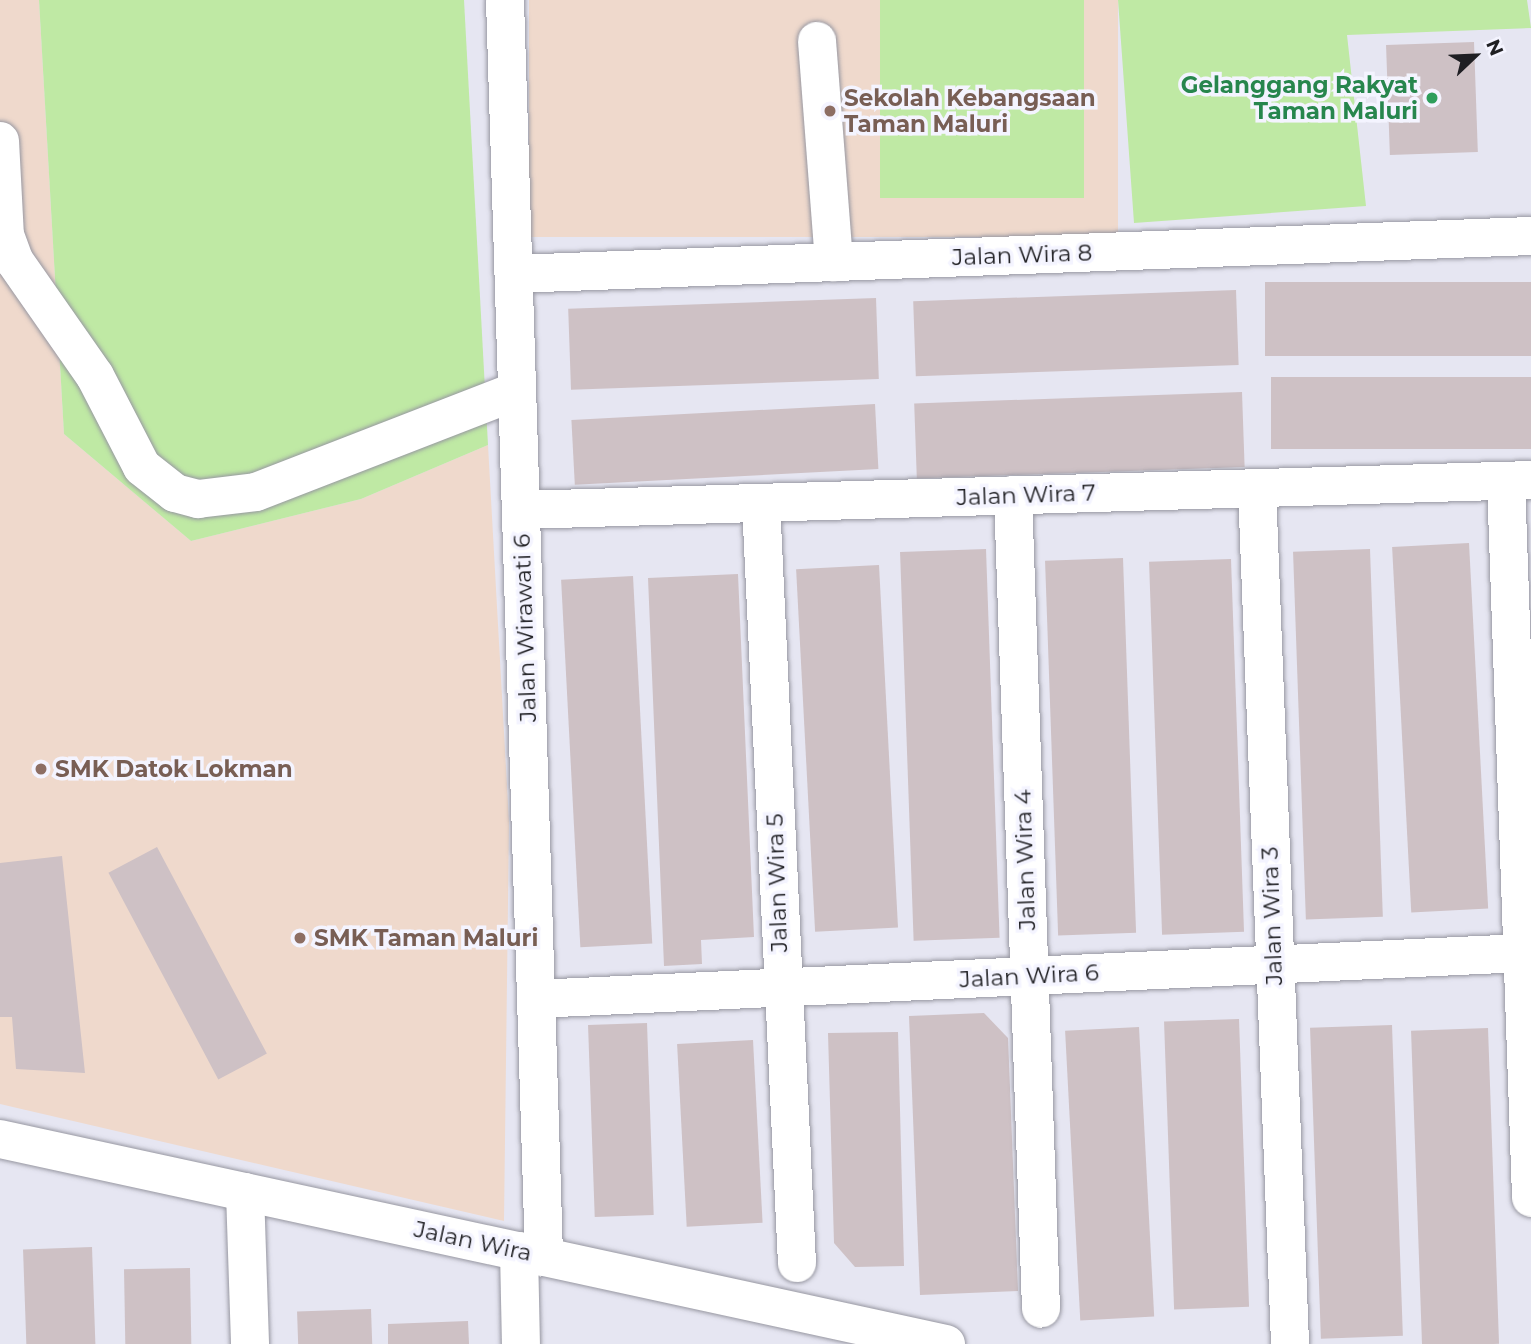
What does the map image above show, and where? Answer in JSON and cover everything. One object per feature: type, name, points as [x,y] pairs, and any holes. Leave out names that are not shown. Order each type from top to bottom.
[{"type":"street","name":"Jalan Wirawati 6","points":[[505,0],[536,999],[532,1254],[521,1344]]},
{"type":"street","points":[[817,41],[834,262]]},
{"type":"street","points":[[0,141],[5,235],[14,260],[94,376],[142,467],[175,493],[198,499],[256,492],[517,391]]},
{"type":"street","name":"Jalan Wira 8","points":[[513,274],[1531,236]]},
{"type":"street","points":[[1519,480],[1522,953],[1531,1198]]},
{"type":"street","name":"Jalan Wira 7","points":[[521,510],[1519,480]]},
{"type":"street","name":"Jalan Wira 3","points":[[1257,488],[1290,1344]]},
{"type":"street","name":"Jalan Wira 4","points":[[1013,495],[1041,1310]]},
{"type":"street","name":"Jalan Wira 5","points":[[761,503],[797,1263]]},
{"type":"street","name":"Jalan Wira 6","points":[[536,999],[1522,953]]},
{"type":"street","name":"Jalan Wira","points":[[0,1139],[933,1343]]},
{"type":"street","points":[[245,1192],[250,1344]]},
{"type":"shaded area","name":"SMK Taman Maluri","points":[[0,0],[39,0],[64,434],[191,541],[361,499],[488,445],[509,822],[504,1221],[0,1104]]},
{"type":"shaded area","name":"Sekolah Kebangsaan Taman Maluri","points":[[529,0],[1118,0],[1118,237],[529,237]]},
{"type":"green space","points":[[39,0],[464,0],[488,445],[361,499],[191,541],[64,434]]},
{"type":"green space","points":[[880,0],[1084,0],[1084,198],[880,198]]},
{"type":"green space","points":[[1118,0],[1527,0],[1531,28],[1347,35],[1366,206],[1134,223]]},
{"type":"building","name":"Gelanggang Rakyat Taman Maluri","points":[[1474,42],[1478,152],[1390,155],[1386,45]]},
{"type":"building","points":[[1265,282],[1531,282],[1531,356],[1265,356]]},
{"type":"building","points":[[1236,290],[1239,365],[916,376],[913,301]]},
{"type":"building","points":[[876,298],[879,379],[571,390],[568,309]]},
{"type":"building","points":[[1271,377],[1531,377],[1531,449],[1271,449]]},
{"type":"building","points":[[1242,392],[1245,467],[917,478],[914,403]]},
{"type":"building","points":[[875,404],[878,469],[575,485],[571,420]]},
{"type":"building","points":[[1469,543],[1488,908],[1411,913],[1392,547]]},
{"type":"building","points":[[986,549],[1000,938],[914,941],[900,552]]},
{"type":"building","points":[[1370,549],[1383,917],[1306,919],[1293,552]]},
{"type":"building","points":[[1123,558],[1136,933],[1058,935],[1045,561]]},
{"type":"building","points":[[1231,559],[1244,932],[1162,935],[1149,562]]},
{"type":"building","points":[[879,565],[898,928],[815,932],[796,569]]},
{"type":"building","points":[[738,574],[754,937],[701,940],[702,964],[664,966],[648,578]]},
{"type":"building","points":[[633,576],[652,943],[580,947],[561,580]]},
{"type":"building","points":[[157,847],[267,1054],[218,1079],[108,873]]},
{"type":"building","points":[[62,856],[85,1073],[16,1069],[12,1017],[0,1017],[0,863]]},
{"type":"building","points":[[984,1013],[1008,1038],[1018,1291],[920,1295],[909,1016]]},
{"type":"building","points":[[1239,1019],[1249,1307],[1174,1309],[1164,1022]]},
{"type":"building","points":[[647,1023],[654,1215],[595,1217],[588,1025]]},
{"type":"building","points":[[1392,1025],[1403,1336],[1321,1339],[1310,1028]]},
{"type":"building","points":[[1139,1027],[1154,1317],[1080,1320],[1065,1031]]},
{"type":"building","points":[[1488,1028],[1499,1344],[1422,1344],[1411,1031]]},
{"type":"building","points":[[898,1032],[904,1266],[855,1267],[834,1243],[828,1033]]},
{"type":"building","points":[[753,1040],[763,1223],[687,1227],[677,1044]]},
{"type":"building","points":[[92,1247],[95,1344],[26,1344],[23,1249]]},
{"type":"building","points":[[190,1268],[191,1344],[125,1344],[124,1269]]},
{"type":"building","points":[[371,1309],[372,1344],[298,1344],[297,1312]]},
{"type":"building","points":[[468,1321],[469,1344],[388,1344],[388,1324]]},
{"type":"place","name":"Gelanggang Rakyat Taman Maluri","points":[[1432,98]]},
{"type":"place","name":"Sekolah Kebangsaan Taman Maluri","points":[[830,111]]},
{"type":"place","name":"SMK Datok Lokman","points":[[41,769]]},
{"type":"place","name":"SMK Taman Maluri","points":[[300,938]]}]
